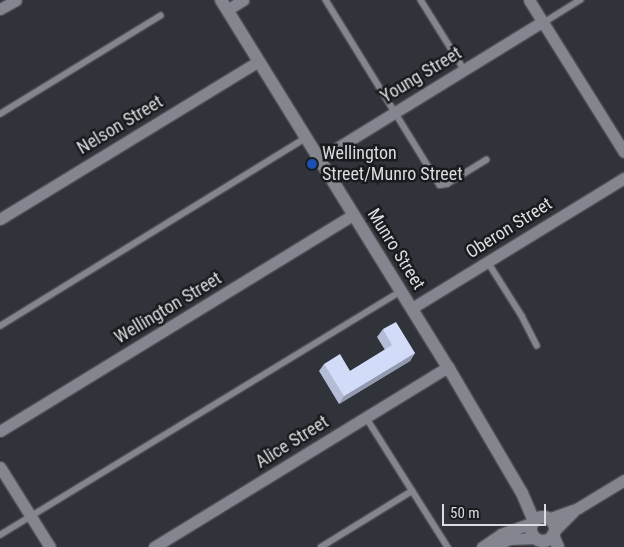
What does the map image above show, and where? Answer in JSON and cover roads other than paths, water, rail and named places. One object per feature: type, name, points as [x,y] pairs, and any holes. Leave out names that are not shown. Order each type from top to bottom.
[{"type":"street","points":[[0,10],[16,0]]},
{"type":"street","points":[[224,5],[243,0]]},
{"type":"street","points":[[529,0],[624,152]]},
{"type":"street","name":"Munro Street","points":[[224,5],[402,291],[522,493],[540,520],[553,524],[549,540]]},
{"type":"street","name":"Young Street","points":[[319,158],[543,22]]},
{"type":"street","name":"Nelson Street","points":[[0,219],[259,61]]},
{"type":"street","name":"Oberon Street","points":[[412,308],[624,178]]},
{"type":"street","name":"Wellington Street","points":[[0,431],[353,215]]},
{"type":"street","name":"Alice Street","points":[[157,546],[448,367]]},
{"type":"street","points":[[0,467],[50,547]]},
{"type":"street","points":[[482,547],[501,534],[578,508],[624,480]]},
{"type":"street","points":[[492,547],[510,539],[549,540],[578,508]]},
{"type":"street","points":[[540,520],[531,531],[549,540]]},
{"type":"lane","points":[[326,0],[440,186],[447,184],[486,160]]},
{"type":"lane","points":[[421,0],[464,70]]},
{"type":"lane","points":[[543,22],[580,0]]},
{"type":"lane","points":[[0,114],[160,16]]},
{"type":"lane","points":[[349,38],[356,34]]},
{"type":"lane","points":[[0,326],[306,138]]},
{"type":"lane","points":[[488,262],[522,316],[537,345]]},
{"type":"lane","points":[[0,536],[402,291]]},
{"type":"lane","points":[[366,417],[448,547]]},
{"type":"lane","points":[[322,547],[412,491]]},
{"type":"place","name":"Wellington Street/Munro Street","points":[[312,164]]}]
